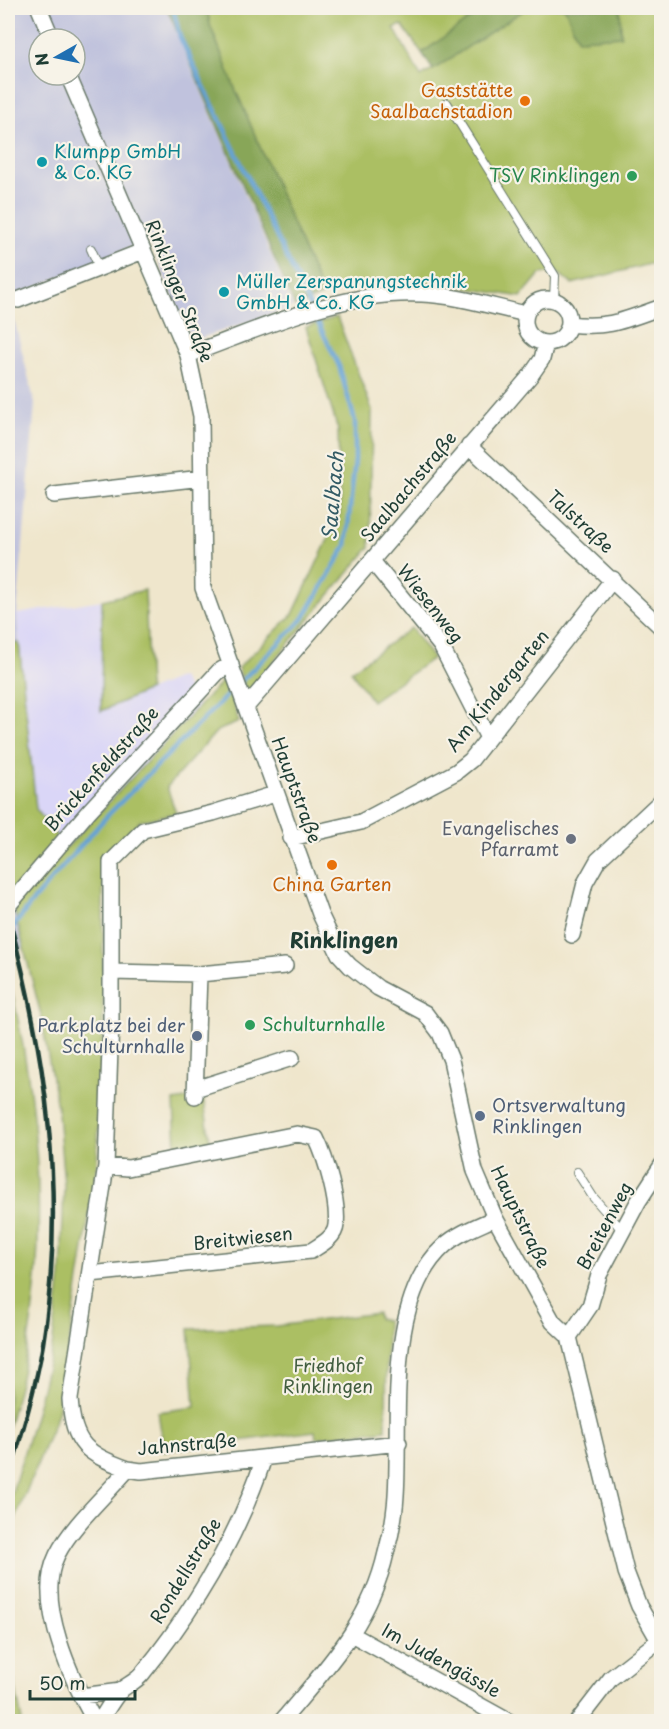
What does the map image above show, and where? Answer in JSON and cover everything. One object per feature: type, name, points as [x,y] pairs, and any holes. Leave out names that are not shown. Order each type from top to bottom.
[{"type":"street","points":[[39,8],[47,27]]},
{"type":"street","name":"Rinklinger Straße","points":[[73,87],[188,355],[201,416],[203,588],[245,704]]},
{"type":"street","points":[[14,301],[142,251]]},
{"type":"street","points":[[188,355],[322,307],[355,298],[423,294],[526,314]]},
{"type":"street","points":[[546,343],[539,342],[526,327],[526,314],[540,300],[554,300],[564,306],[569,324],[595,327],[613,324],[662,307]]},
{"type":"street","name":"Saalbachstraße","points":[[245,704],[372,561],[531,375],[542,359],[546,343],[558,340],[569,324]]},
{"type":"street","name":"Talstraße","points":[[469,446],[662,627]]},
{"type":"street","points":[[54,495],[202,478]]},
{"type":"street","name":"Wiesenweg","points":[[372,561],[441,646],[487,736]]},
{"type":"street","name":"Am Kindergarten","points":[[291,837],[361,822],[456,772],[471,760],[487,736],[613,579]]},
{"type":"street","name":"Brückenfeldstraße","points":[[8,906],[89,811],[218,672],[232,668]]},
{"type":"street","name":"Hauptstraße","points":[[245,704],[291,837],[339,954],[378,988],[425,1013],[446,1044],[475,1171],[495,1218],[553,1322],[568,1337],[626,1572],[639,1606],[660,1643]]},
{"type":"street","points":[[128,1469],[84,1447],[73,1427],[70,1399],[106,1166],[111,972],[111,862],[143,830],[213,813],[275,794]]},
{"type":"street","points":[[572,935],[585,883],[598,860],[662,800]]},
{"type":"street","points":[[111,972],[199,974],[285,966]]},
{"type":"street","points":[[199,974],[195,1093],[292,1058]]},
{"type":"street","name":"Breitwiesen","points":[[90,1274],[311,1251],[329,1240],[336,1226],[326,1157],[316,1138],[297,1134],[128,1167],[106,1166]]},
{"type":"street","name":"Breitenweg","points":[[568,1337],[590,1306],[599,1275],[662,1165]]},
{"type":"street","points":[[281,1722],[353,1635],[370,1602],[386,1555],[396,1498],[400,1360],[411,1300],[432,1258],[444,1245],[495,1218]]},
{"type":"street","name":"Jahnstraße","points":[[120,1690],[97,1722],[81,1696],[57,1629],[50,1592],[51,1572],[58,1553],[128,1469],[141,1471],[399,1443]]},
{"type":"street","name":"Rondellstraße","points":[[120,1690],[140,1677],[185,1615],[223,1552],[253,1490],[264,1458]]},
{"type":"street","name":"Im Judengässle","points":[[353,1635],[510,1722]]},
{"type":"street","points":[[577,1722],[611,1677],[660,1643]]},
{"type":"street","points":[[81,1696],[120,1690]]},
{"type":"lane","points":[[447,103],[555,276],[554,300]]},
{"type":"lane","points":[[91,249],[99,267]]},
{"type":"lane","points":[[577,1172],[593,1197],[623,1231]]},
{"type":"shaded area","points":[[8,8],[166,8],[293,307],[198,339],[187,330],[149,239],[9,299],[35,404],[17,614],[19,643],[8,644]]},
{"type":"shaded area","points":[[102,600],[101,710],[181,677],[198,705],[66,848],[36,809],[17,614]]},
{"type":"shaded area","points":[[10,896],[24,946],[8,961],[8,898]]},
{"type":"green space","points":[[167,8],[207,8],[210,25],[234,86],[323,295],[295,307]]},
{"type":"green space","points":[[207,8],[485,8],[422,53],[402,25],[394,28],[421,77],[527,8],[565,8],[578,39],[621,36],[620,8],[661,8],[661,261],[572,284],[557,272],[540,274],[521,297],[429,282],[370,282],[323,295],[234,86],[210,25]]},
{"type":"green space","points":[[485,8],[527,8],[433,70],[422,53]]},
{"type":"green space","points":[[565,8],[620,8],[621,36],[578,39]]},
{"type":"green space","points":[[337,317],[372,410],[370,547],[247,693],[238,668],[293,614],[340,514],[338,430],[306,327]]},
{"type":"green space","points":[[145,590],[149,690],[101,711],[102,600]]},
{"type":"green space","points":[[411,628],[433,658],[372,701],[351,671]]},
{"type":"green space","points":[[19,643],[36,809],[66,848],[225,678],[239,722],[217,731],[167,787],[176,813],[140,821],[103,860],[103,1019],[97,1165],[58,1413],[8,1537],[8,1505],[36,1413],[52,1347],[61,1276],[64,1185],[58,1113],[41,1015],[8,886],[8,644]]},
{"type":"green space","points":[[8,975],[30,1087],[36,1144],[38,1201],[37,1259],[32,1315],[22,1372],[8,1427]]},
{"type":"green space","points":[[203,1096],[210,1140],[176,1149],[174,1101]]},
{"type":"green space","name":"Friedhof Rinklingen","points":[[377,1313],[378,1319],[387,1321],[386,1430],[316,1438],[315,1431],[164,1451],[158,1412],[195,1407],[189,1329],[276,1326]]},
{"type":"green space","points":[[8,1612],[11,1665],[22,1721],[8,1721]]},
{"type":"waterway","name":"Saalbach","points":[[8,934],[36,897],[107,816],[303,619],[346,546],[355,460],[355,421],[339,366],[180,37],[173,8]]},
{"type":"railway","points":[[8,914],[22,968],[42,1074],[49,1127],[53,1234],[50,1289],[40,1362],[8,1480]]},
{"type":"place","name":"Gaststätte Saalbachstadion","points":[[525,101]]},
{"type":"place","name":"Klumpp GmbH & Co. KG","points":[[42,162]]},
{"type":"place","name":"TSV Rinklingen","points":[[632,176]]},
{"type":"place","name":"Müller Zerspanungstechnik GmbH & Co. KG","points":[[224,292]]},
{"type":"place","name":"Evangelisches Pfarramt","points":[[571,839]]},
{"type":"place","name":"China Garten","points":[[332,865]]},
{"type":"place","name":"Schulturnhalle","points":[[250,1025]]},
{"type":"place","name":"Parkplatz bei der Schulturnhalle","points":[[197,1036]]},
{"type":"place","name":"Ortsverwaltung Rinklingen","points":[[480,1116]]},
{"type":"district","name":"Rinklingen","points":[[344,941]]}]
